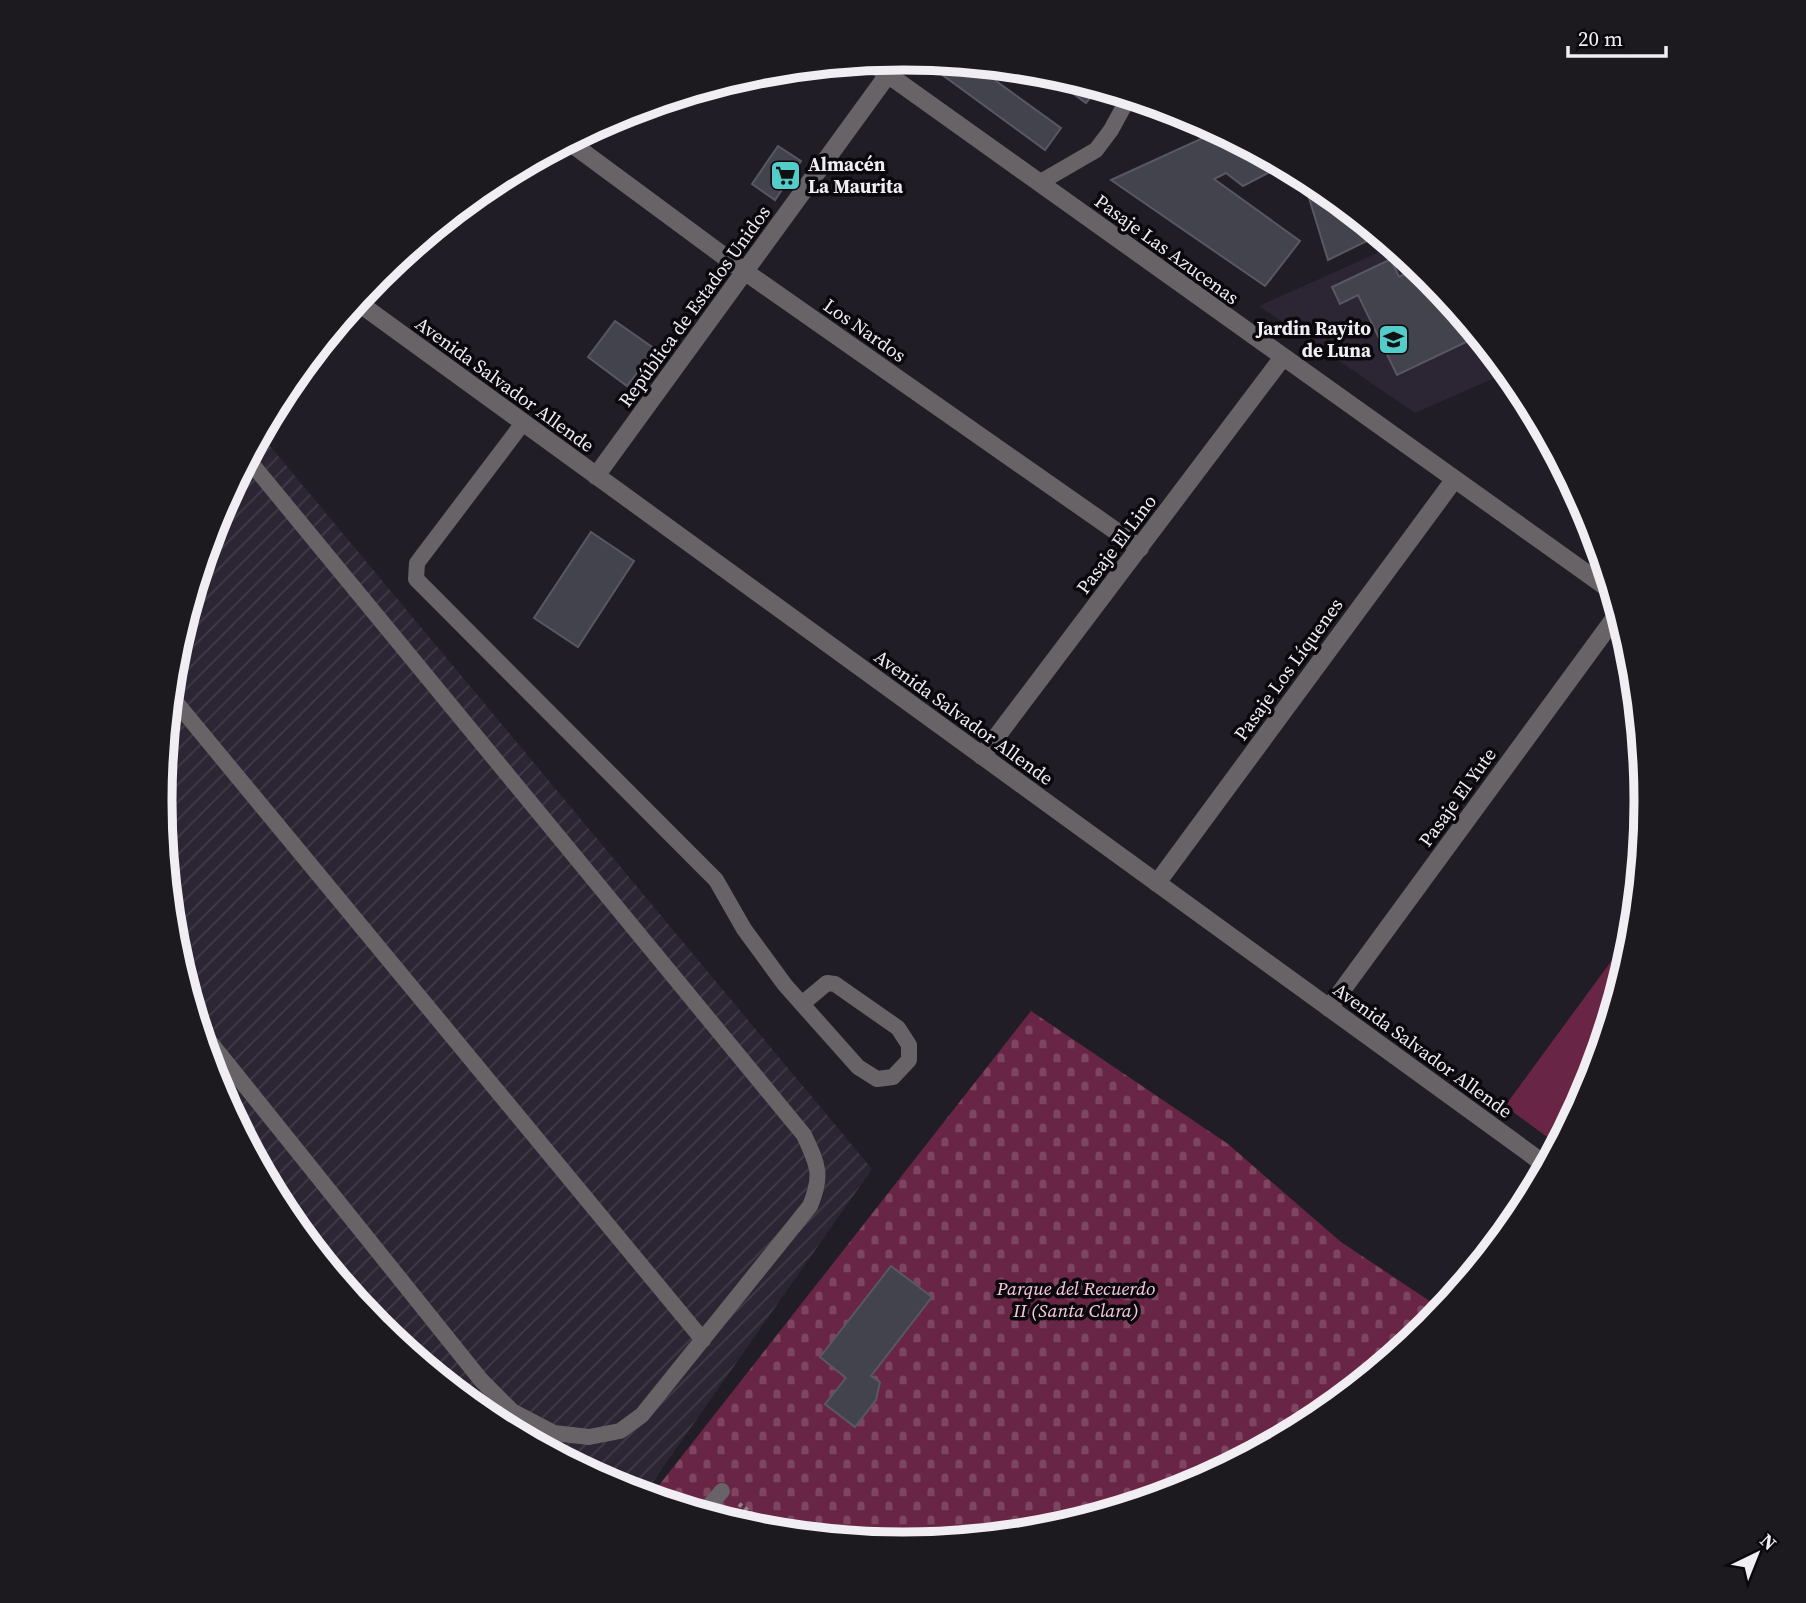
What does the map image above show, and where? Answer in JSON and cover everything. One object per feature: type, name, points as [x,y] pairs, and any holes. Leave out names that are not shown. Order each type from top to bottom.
[{"type":"street","name":"República de Estados Unidos","points":[[596,476],[891,70]]},
{"type":"street","name":"Pasaje Las Azucenas","points":[[882,71],[1601,584]]},
{"type":"street","name":"Los Nardos","points":[[576,147],[744,271],[1140,548]]},
{"type":"street","name":"Avenida Salvador Allende","points":[[364,308],[1540,1161]]},
{"type":"street","name":"Pasaje El Lino","points":[[982,756],[1283,357]]},
{"type":"street","name":"Pasaje Los Líquenes","points":[[1157,883],[1454,480]]},
{"type":"street","name":"Pasaje El Yute","points":[[1329,1008],[1612,622]]},
{"type":"lane","points":[[1039,183],[1096,150],[1125,105]]},
{"type":"lane","points":[[523,423],[417,563],[416,579],[716,880],[744,929],[785,985],[858,1067],[877,1079],[892,1077],[909,1060],[909,1045],[898,1028],[835,984],[827,983],[803,1003]]},
{"type":"lane","points":[[214,1047],[481,1380],[512,1411],[554,1433],[589,1437],[620,1431],[642,1415],[810,1206],[818,1186],[815,1160],[804,1135],[254,466]]},
{"type":"lane","points":[[178,705],[703,1340]]},
{"type":"lane","points":[[709,1506],[722,1491]]},
{"type":"path","points":[[722,1491],[759,1519]]},
{"type":"shaded area","name":"Jardin Rayito de Luna","points":[[1383,250],[1453,319],[1498,377],[1415,413],[1259,306]]},
{"type":"shaded area","points":[[267,442],[872,1169],[649,1487],[579,1458],[497,1410],[421,1351],[353,1284],[295,1208],[247,1125],[227,1081],[196,991],[178,897],[173,849],[173,754],[178,706],[196,612],[227,522]]},
{"type":"green space","points":[[1618,951],[1596,1037],[1579,1081],[1551,1140],[1505,1106]]},
{"type":"green space","name":"Parque del Recuerdo II (Santa Clara)","points":[[1031,1011],[1228,1144],[1341,1242],[1434,1304],[1348,1382],[1269,1435],[1227,1458],[1138,1494],[1046,1519],[951,1531],[855,1531],[760,1519],[656,1489]]},
{"type":"building","points":[[938,71],[988,75],[1061,128],[1045,150]]},
{"type":"building","points":[[1067,89],[1092,95],[1086,103]]},
{"type":"building","points":[[1207,136],[1273,170],[1243,186],[1226,173],[1214,179],[1300,241],[1265,286],[1111,180]]},
{"type":"building","points":[[778,146],[801,161],[775,200],[752,184]]},
{"type":"building","points":[[1307,192],[1370,239],[1328,260]]},
{"type":"building","points":[[1391,259],[1399,277],[1408,273],[1470,340],[1397,375],[1358,295],[1340,304],[1332,287]]},
{"type":"building","points":[[615,321],[655,349],[627,386],[588,357]]},
{"type":"building","points":[[591,532],[634,561],[578,647],[534,618]]},
{"type":"building","points":[[891,1266],[932,1297],[871,1376],[880,1382],[876,1400],[855,1427],[825,1404],[846,1378],[820,1357]]},
{"type":"place","name":"Almacén La Maurita","points":[[785,175]]},
{"type":"place","name":"Jardin Rayito de Luna","points":[[1394,339]]}]
